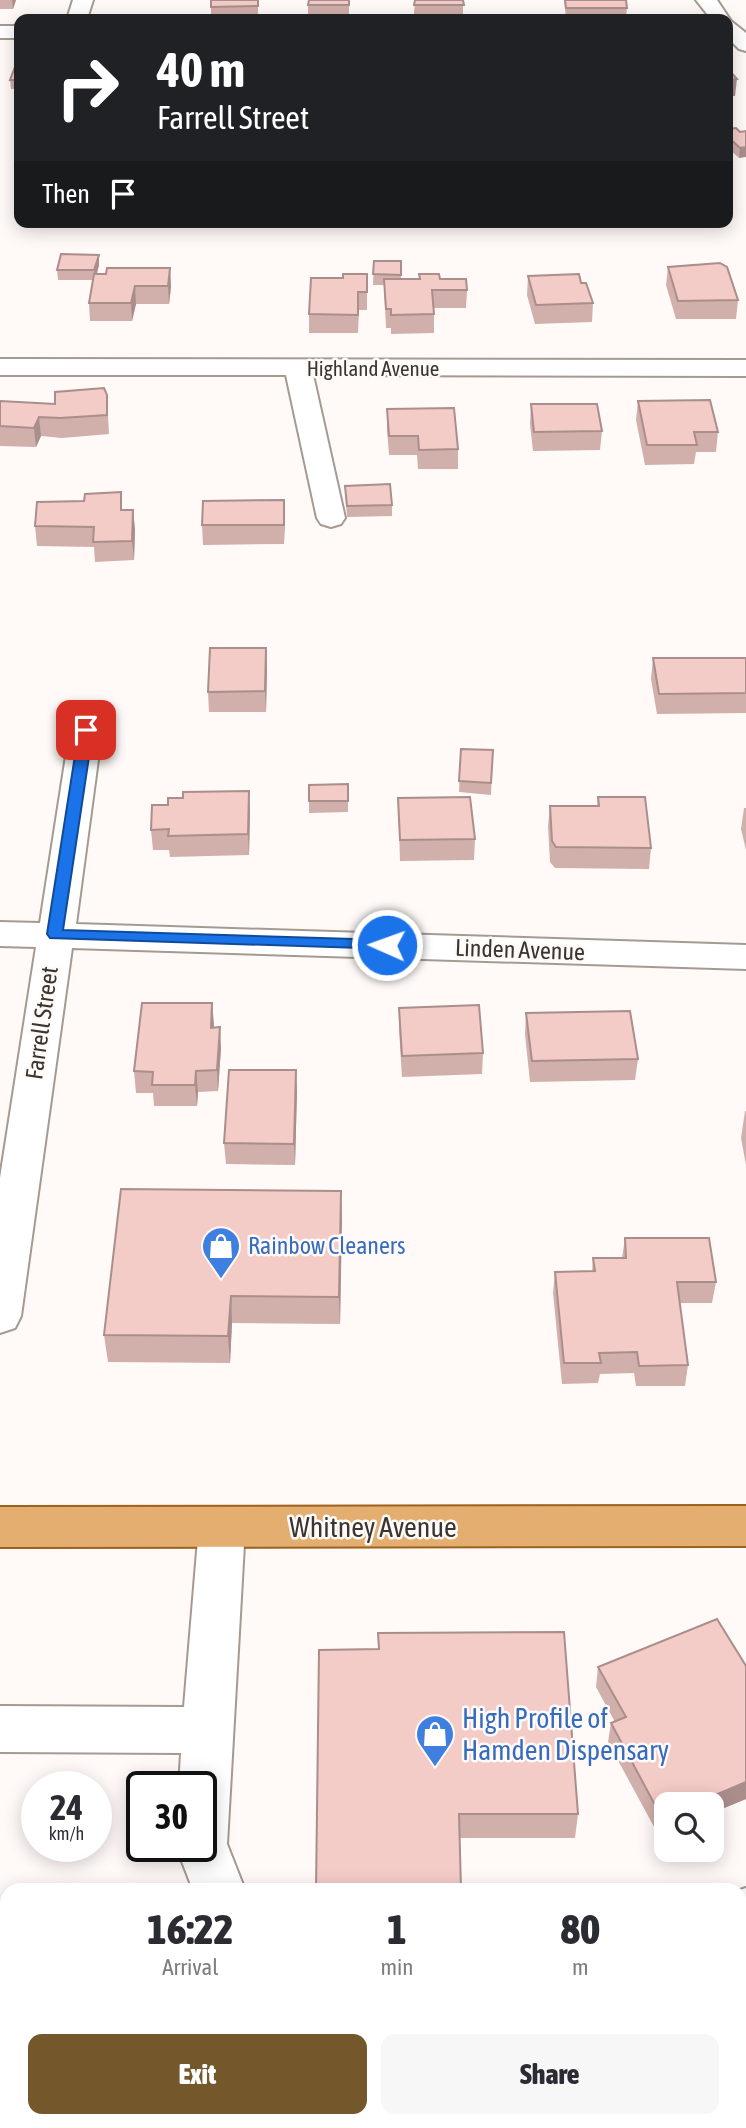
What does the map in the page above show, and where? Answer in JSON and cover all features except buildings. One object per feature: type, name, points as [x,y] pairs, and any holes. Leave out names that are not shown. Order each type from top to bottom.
[{"type":"main road","name":"Whitney Avenue","points":[[0,1527],[746,1526]]},
{"type":"street","points":[[706,0],[717,14]]},
{"type":"street","name":"Highland Avenue","points":[[0,367],[746,368]]},
{"type":"street","points":[[298,369],[331,518]]},
{"type":"street","name":"Farrell Street","points":[[0,1316],[86,730]]},
{"type":"street","name":"Linden Avenue","points":[[0,934],[746,957]]},
{"type":"street","points":[[216,1883],[201,1844],[222,1527]]},
{"type":"street","points":[[0,1729],[209,1730]]},
{"type":"place","name":"Rainbow Cleaners","points":[[221,1280]]},
{"type":"place","name":"High Profile of Hamden Dispensary","points":[[435,1768]]},
{"type":"route","points":[[86,730],[55,934],[387,945]]}]
